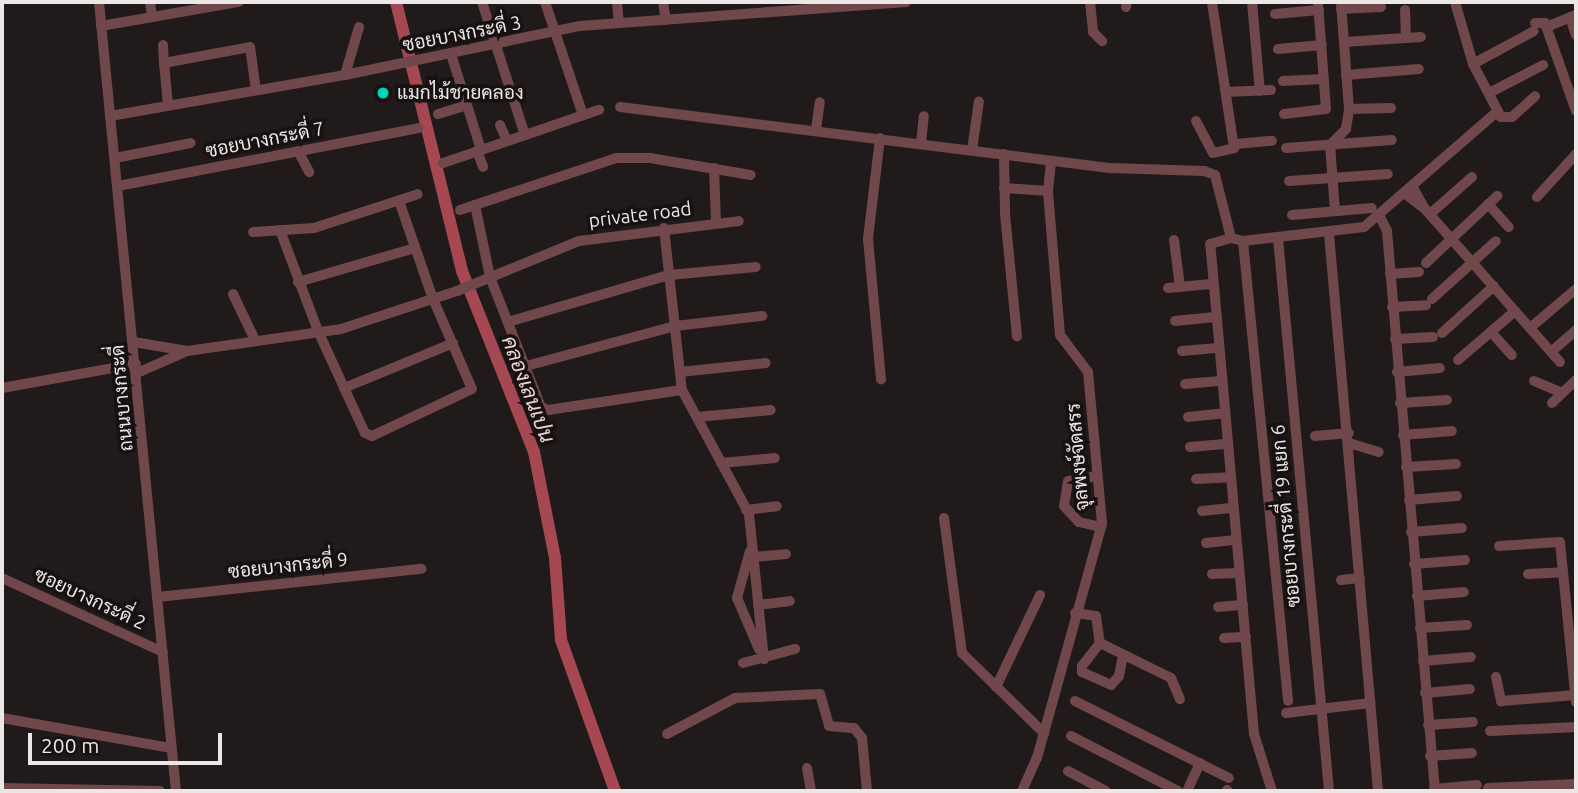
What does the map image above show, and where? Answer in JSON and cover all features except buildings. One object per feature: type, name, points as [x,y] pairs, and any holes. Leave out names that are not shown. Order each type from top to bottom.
[{"type":"street","name":"ถนนบางกระดี่","points":[[99,2],[137,369],[176,791]]},
{"type":"street","points":[[150,2],[152,17]]},
{"type":"street","points":[[101,26],[152,17],[178,7],[239,2]]},
{"type":"street","points":[[482,2],[525,135]]},
{"type":"street","points":[[545,2],[583,115]]},
{"type":"street","points":[[617,2],[619,23]]},
{"type":"street","points":[[663,2],[666,20]]},
{"type":"street","name":"ซอยบางกระดี่ 3","points":[[110,116],[619,23],[906,2]]},
{"type":"street","points":[[1090,2],[1093,32],[1102,41]]},
{"type":"street","points":[[1196,121],[1213,153],[1232,149],[1235,144],[1212,2]]},
{"type":"street","points":[[1226,92],[1266,91],[1252,2]]},
{"type":"street","points":[[1455,2],[1473,64],[1498,111],[1508,119],[1535,96]]},
{"type":"street","points":[[1335,211],[1331,145],[1346,129],[1349,109],[1341,5],[1381,7]]},
{"type":"street","points":[[1275,14],[1318,6],[1322,45],[1325,110],[1284,114]]},
{"type":"street","points":[[1405,10],[1406,38]]},
{"type":"street","points":[[1473,64],[1539,27],[1573,16],[1576,35]]},
{"type":"street","points":[[345,75],[359,27]]},
{"type":"street","points":[[1539,27],[1576,111]]},
{"type":"street","points":[[1344,42],[1421,37]]},
{"type":"street","points":[[163,45],[168,104]]},
{"type":"street","points":[[1278,49],[1322,45]]},
{"type":"street","points":[[164,63],[254,46],[256,90]]},
{"type":"street","points":[[451,54],[483,167]]},
{"type":"street","points":[[1489,93],[1543,65]]},
{"type":"street","points":[[1346,75],[1419,69]]},
{"type":"street","points":[[1283,81],[1323,79]]},
{"type":"street","points":[[972,150],[979,101]]},
{"type":"street","points":[[816,130],[820,102]]},
{"type":"street","points":[[438,114],[467,105]]},
{"type":"street","points":[[620,107],[1051,161],[1209,173],[1217,180],[1231,238]]},
{"type":"street","points":[[1349,109],[1391,108]]},
{"type":"street","points":[[443,163],[599,110]]},
{"type":"street","points":[[1272,791],[1255,744],[1211,284],[1210,244],[1231,238],[1243,241],[1329,234],[1364,228],[1380,217],[1498,111]]},
{"type":"street","points":[[921,143],[924,117]]},
{"type":"street","points":[[500,125],[507,141]]},
{"type":"street","name":"ซอยบางกระดี่ 7","points":[[118,186],[418,128]]},
{"type":"street","points":[[880,138],[868,239],[881,379]]},
{"type":"street","points":[[1286,148],[1392,140]]},
{"type":"street","points":[[1235,144],[1272,141]]},
{"type":"street","points":[[115,158],[191,143]]},
{"type":"street","points":[[298,151],[309,172]]},
{"type":"street","points":[[1004,154],[1004,188],[1017,336]]},
{"type":"street","points":[[1537,197],[1576,154]]},
{"type":"street","points":[[460,210],[616,158],[714,168],[751,175]]},
{"type":"street","name":"จุลพงษ์จัดสรร","points":[[1022,791],[1044,733],[1075,613],[1101,527],[1088,372],[1060,335],[1048,191],[1051,161]]},
{"type":"street","points":[[714,168],[716,223]]},
{"type":"street","points":[[1289,181],[1388,174]]},
{"type":"street","points":[[1428,211],[1472,177]]},
{"type":"street","points":[[1004,188],[1048,191]]},
{"type":"street","points":[[1408,190],[1560,362]]},
{"type":"street","points":[[253,232],[314,228],[418,194]]},
{"type":"street","points":[[1426,263],[1497,196]]},
{"type":"street","points":[[280,230],[318,331],[365,433],[372,436],[471,391],[433,299],[399,201]]},
{"type":"street","points":[[1488,204],[1509,227]]},
{"type":"street","points":[[475,205],[490,277],[544,409],[682,390]]},
{"type":"street","points":[[1292,215],[1372,208]]},
{"type":"street","points":[[1380,217],[1387,231],[1434,790],[1477,785]]},
{"type":"street","name":"private road","points":[[433,299],[579,241],[664,228],[739,221]]},
{"type":"street","points":[[664,228],[682,390],[746,510],[763,655]]},
{"type":"street","points":[[1329,234],[1378,791]]},
{"type":"street","name":"ซอยบางกระดี่ 19 แยก 6","points":[[1278,238],[1329,791]]},
{"type":"street","points":[[1174,240],[1180,287]]},
{"type":"street","points":[[1243,241],[1288,701]]},
{"type":"street","points":[[1392,307],[1429,302],[1496,241]]},
{"type":"street","points":[[298,282],[415,248]]},
{"type":"street","points":[[508,322],[669,275],[756,267]]},
{"type":"street","points":[[1390,274],[1419,272]]},
{"type":"street","points":[[1168,288],[1211,284]]},
{"type":"street","points":[[1395,339],[1438,335],[1494,286]]},
{"type":"street","points":[[1530,328],[1575,293]]},
{"type":"street","points":[[233,294],[255,341]]},
{"type":"street","points":[[2,388],[137,369],[187,351],[341,329],[433,299]]},
{"type":"street","points":[[1458,360],[1515,311]]},
{"type":"street","points":[[526,366],[675,326],[762,316]]},
{"type":"street","points":[[1175,321],[1214,317]]},
{"type":"street","points":[[1551,352],[1576,330]]},
{"type":"street","points":[[1492,332],[1512,355]]},
{"type":"street","points":[[134,342],[187,351]]},
{"type":"street","points":[[344,388],[453,342]]},
{"type":"street","points":[[157,346],[158,363]]},
{"type":"street","points":[[1182,351],[1218,348]]},
{"type":"street","points":[[680,372],[766,363]]},
{"type":"street","points":[[1397,372],[1440,368]]},
{"type":"street","points":[[1552,403],[1576,380]]},
{"type":"street","points":[[1185,384],[1221,381]]},
{"type":"street","points":[[1534,382],[1562,393]]},
{"type":"street","points":[[1400,403],[1447,400]]},
{"type":"street","points":[[697,417],[771,410]]},
{"type":"street","points":[[1188,417],[1224,413]]},
{"type":"street","points":[[1403,435],[1452,431]]},
{"type":"street","points":[[1315,436],[1349,438],[1379,452]]},
{"type":"street","points":[[1190,447],[1227,444]]},
{"type":"street","points":[[721,463],[775,458]]},
{"type":"street","points":[[1406,467],[1456,464]]},
{"type":"street","points":[[1097,476],[1069,481],[1063,506],[1079,522],[1101,527]]},
{"type":"street","points":[[1196,479],[1230,477]]},
{"type":"street","points":[[1409,500],[1457,496]]},
{"type":"street","points":[[746,510],[777,506]]},
{"type":"street","points":[[1202,511],[1233,508]]},
{"type":"street","points":[[944,517],[962,653],[1044,733]]},
{"type":"street","points":[[1411,532],[1462,528]]},
{"type":"street","points":[[1206,543],[1236,540]]},
{"type":"street","points":[[1499,546],[1559,541],[1574,650],[1576,702]]},
{"type":"street","points":[[752,545],[737,598],[763,655]]},
{"type":"street","points":[[753,557],[786,554]]},
{"type":"street","points":[[1414,564],[1465,560]]},
{"type":"street","name":"ซอยบางกระดี่ 9","points":[[158,597],[422,569]]},
{"type":"street","points":[[1528,574],[1563,572]]},
{"type":"street","points":[[1212,574],[1239,573]]},
{"type":"street","name":"ซอยบางกระดี่ 2","points":[[2,578],[163,652]]},
{"type":"street","points":[[1341,580],[1360,578]]},
{"type":"street","points":[[1417,596],[1464,592]]},
{"type":"street","points":[[996,687],[1040,595]]},
{"type":"street","points":[[758,605],[790,601]]},
{"type":"street","points":[[1217,607],[1243,605]]},
{"type":"street","points":[[1075,613],[1096,616],[1100,643],[1082,666],[1082,672],[1111,685],[1119,676],[1124,656]]},
{"type":"street","points":[[1420,628],[1467,625]]},
{"type":"street","points":[[1224,638],[1246,636]]},
{"type":"street","points":[[1100,643],[1173,680],[1180,699]]},
{"type":"street","points":[[743,663],[763,655]]},
{"type":"street","points":[[1423,661],[1471,657]]},
{"type":"street","points":[[1496,677],[1501,701],[1576,695]]},
{"type":"street","points":[[1425,693],[1470,689]]},
{"type":"street","points":[[667,734],[735,698],[820,694],[829,726],[854,728],[862,738],[867,791]]},
{"type":"street","points":[[1075,701],[1229,778]]},
{"type":"street","points":[[1286,713],[1370,703]]},
{"type":"street","points":[[2,718],[171,748]]},
{"type":"street","points":[[1427,724],[1473,722]]},
{"type":"street","points":[[1490,732],[1576,727]]},
{"type":"street","points":[[1071,736],[1178,791]]},
{"type":"street","points":[[1430,757],[1472,753]]},
{"type":"street","points":[[1187,791],[1200,763]]},
{"type":"street","points":[[807,768],[811,791]]},
{"type":"street","points":[[1068,771],[1106,791]]},
{"type":"street","points":[[1488,789],[1576,784]]},
{"type":"street","points":[[2,788],[160,791]]},
{"type":"waterway","name":"คลองเลนเปน","points":[[396,2],[462,271],[534,452],[555,558],[561,640],[615,791]]},
{"type":"place","name":"แมกไม้ชายคลอง","points":[[383,93]]}]
